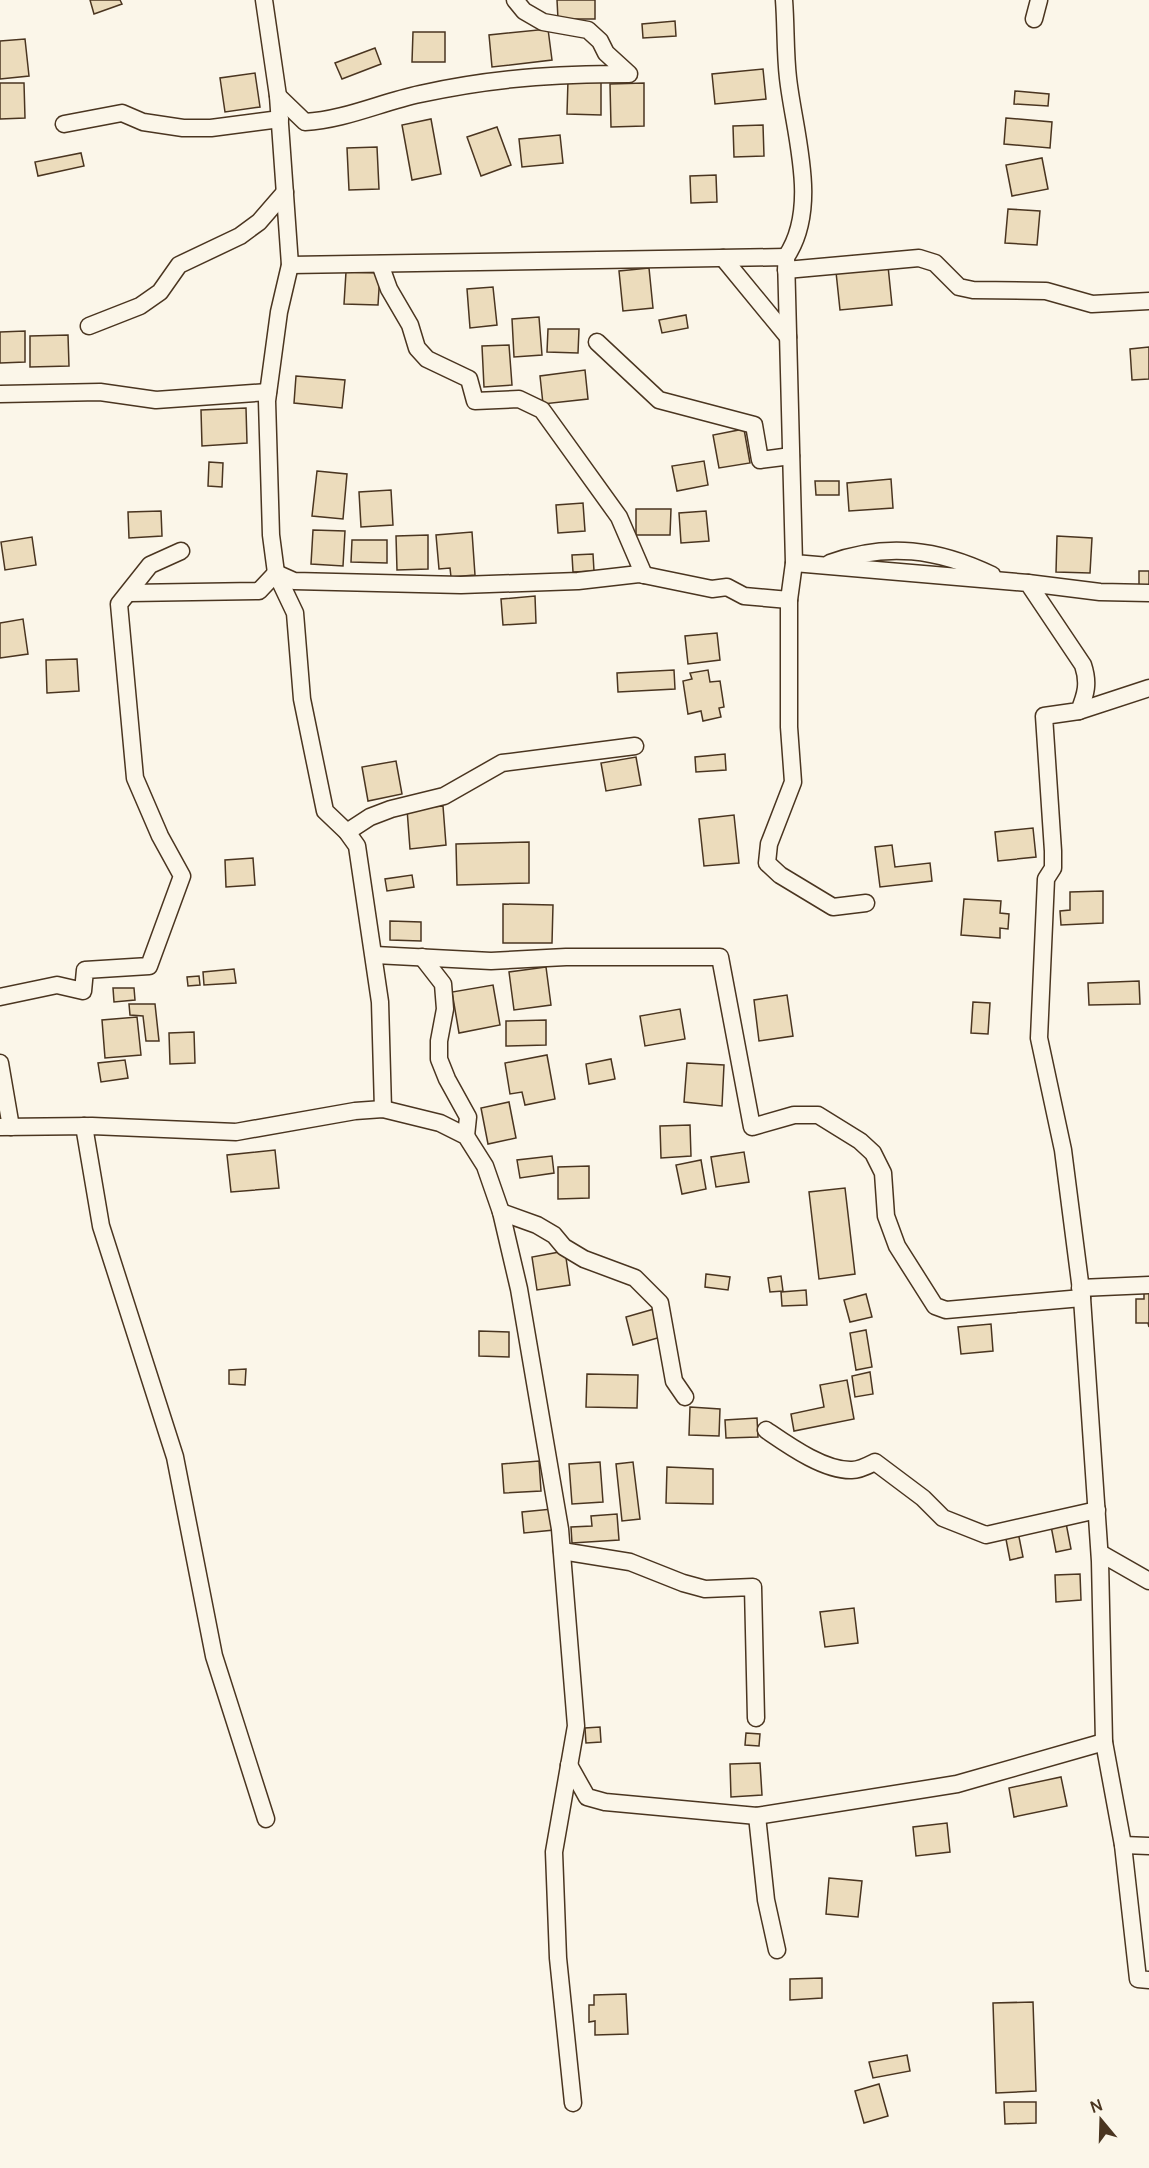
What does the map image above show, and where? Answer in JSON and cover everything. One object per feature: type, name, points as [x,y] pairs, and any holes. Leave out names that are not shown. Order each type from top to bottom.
[{"type":"street","points":[[264,0],[278,96],[290,265],[279,312],[268,392],[271,535],[276,573],[295,613],[302,699],[325,811],[347,832],[357,846],[375,955],[383,1033],[383,1109]]},
{"type":"street","points":[[278,96],[305,122],[322,121],[416,95],[482,81],[560,74],[629,74],[606,53],[600,41],[588,30],[543,22],[524,11],[515,0]]},
{"type":"street","points":[[784,0],[788,78],[805,177],[797,242],[786,264],[794,563],[789,600],[789,727],[793,782],[770,844],[767,863],[780,875],[833,908],[866,903]]},
{"type":"street","points":[[1034,19],[1039,0]]},
{"type":"street","points":[[64,124],[122,113],[143,122],[183,128],[211,128],[280,118]]},
{"type":"street","points":[[89,326],[140,306],[160,292],[179,265],[240,236],[259,222],[285,192]]},
{"type":"street","points":[[723,258],[788,337]]},
{"type":"street","points":[[290,265],[723,258],[786,264],[919,258],[935,263],[959,287],[973,290],[1046,291],[1092,304],[1149,301]]},
{"type":"street","points":[[380,264],[389,289],[410,325],[417,348],[427,359],[469,379],[475,401],[519,399],[542,410],[619,517],[644,575]]},
{"type":"street","points":[[597,342],[660,400],[754,425],[760,460],[791,456]]},
{"type":"street","points":[[0,394],[100,392],[156,400],[268,392]]},
{"type":"street","points":[[823,565],[854,554],[898,549],[970,564],[1002,580]]},
{"type":"street","points":[[0,997],[57,985],[83,991],[85,970],[149,966],[182,876],[160,836],[135,778],[119,604],[150,565],[181,551]]},
{"type":"street","points":[[794,563],[1002,580],[1100,592],[1149,593]]},
{"type":"street","points":[[276,573],[294,581],[461,585],[578,581],[644,575],[712,589],[727,587],[744,596],[789,600]]},
{"type":"street","points":[[130,593],[259,591],[276,573]]},
{"type":"street","points":[[1028,583],[1083,666],[1088,680],[1086,694],[1079,711]]},
{"type":"street","points":[[1149,688],[1079,711],[1044,716],[1053,868],[1046,879],[1039,1038],[1063,1150],[1081,1293],[1100,1553],[1104,1742],[1123,1845],[1138,1978],[1149,1980]]},
{"type":"street","points":[[347,832],[380,813],[444,796],[502,763],[635,746]]},
{"type":"street","points":[[375,955],[490,961],[566,957],[720,957],[752,1127],[795,1115],[818,1116],[860,1141],[873,1153],[883,1173],[886,1216],[897,1246],[935,1306],[946,1310],[1149,1286]]},
{"type":"street","points":[[423,957],[443,984],[445,1009],[439,1041],[439,1059],[468,1117],[466,1136]]},
{"type":"street","points":[[0,1063],[5,1127],[84,1126],[236,1131],[356,1111],[383,1109],[440,1123],[466,1136],[485,1166],[501,1212],[519,1289],[562,1551],[576,1726],[554,1852],[558,1958],[573,2103]]},
{"type":"street","points":[[84,1126],[101,1226],[175,1457],[214,1656],[266,1819]]},
{"type":"street","points":[[501,1212],[537,1225],[554,1235],[564,1247],[584,1260],[635,1278],[660,1304],[674,1381],[685,1397]]},
{"type":"street","points":[[765,1430],[799,1453],[834,1467],[853,1470],[875,1462],[923,1498],[943,1518],[986,1535],[1096,1510]]},
{"type":"street","points":[[562,1551],[630,1562],[683,1583],[705,1589],[753,1587],[756,1718]]},
{"type":"street","points":[[1100,1553],[1149,1581]]},
{"type":"street","points":[[569,1765],[587,1797],[605,1802],[757,1816],[957,1784],[1104,1742]]},
{"type":"street","points":[[757,1816],[765,1900],[777,1950]]},
{"type":"street","points":[[1123,1845],[1149,1846]]},
{"type":"building","points":[[90,0],[120,0],[122,4],[94,14]]},
{"type":"building","points":[[557,0],[595,0],[595,19],[558,19]]},
{"type":"building","points":[[675,21],[676,36],[643,38],[642,24]]},
{"type":"building","points":[[548,29],[552,60],[492,67],[489,35]]},
{"type":"building","points":[[413,32],[445,32],[445,62],[412,62]]},
{"type":"building","points":[[25,39],[29,76],[0,79],[0,41]]},
{"type":"building","points":[[375,48],[381,64],[342,79],[335,63]]},
{"type":"building","points":[[763,69],[766,99],[715,104],[712,74]]},
{"type":"building","points":[[255,73],[260,107],[225,112],[220,78]]},
{"type":"building","points":[[568,80],[601,80],[601,115],[567,114]]},
{"type":"building","points":[[0,83],[24,83],[25,118],[0,119]]},
{"type":"building","points":[[644,83],[644,126],[611,127],[610,84]]},
{"type":"building","points":[[1015,91],[1049,94],[1048,106],[1014,104]]},
{"type":"building","points":[[1006,118],[1052,122],[1050,148],[1004,144]]},
{"type":"building","points":[[431,119],[441,174],[412,180],[402,125]]},
{"type":"building","points":[[763,125],[764,156],[734,157],[733,126]]},
{"type":"building","points":[[497,127],[511,165],[481,176],[467,137]]},
{"type":"building","points":[[560,135],[563,163],[522,167],[519,139]]},
{"type":"building","points":[[377,147],[379,189],[349,190],[347,148]]},
{"type":"building","points":[[81,153],[84,166],[38,176],[35,162]]},
{"type":"building","points":[[1042,158],[1048,189],[1012,196],[1006,165]]},
{"type":"building","points":[[716,175],[717,202],[691,203],[690,176]]},
{"type":"building","points":[[1008,209],[1040,211],[1037,245],[1005,243]]},
{"type":"building","points":[[888,266],[892,305],[840,310],[836,272]]},
{"type":"building","points":[[649,268],[653,308],[623,311],[619,271]]},
{"type":"building","points":[[346,272],[380,273],[378,305],[344,304]]},
{"type":"building","points":[[493,287],[497,325],[470,328],[467,289]]},
{"type":"building","points":[[686,315],[688,328],[662,333],[659,320]]},
{"type":"building","points":[[539,317],[542,355],[514,357],[512,319]]},
{"type":"building","points":[[548,329],[579,329],[578,353],[547,352]]},
{"type":"building","points":[[25,331],[25,362],[0,363],[0,332]]},
{"type":"building","points":[[68,335],[69,366],[30,367],[30,336]]},
{"type":"building","points":[[509,345],[512,385],[484,387],[482,346]]},
{"type":"building","points":[[1149,347],[1149,379],[1132,380],[1130,349]]},
{"type":"building","points":[[585,370],[588,399],[543,404],[540,376]]},
{"type":"building","points":[[296,376],[345,380],[342,408],[294,403]]},
{"type":"building","points":[[246,408],[247,443],[202,446],[201,410]]},
{"type":"building","points":[[744,429],[750,463],[719,468],[713,435]]},
{"type":"building","points":[[704,461],[708,485],[677,491],[672,466]]},
{"type":"building","points":[[209,462],[223,463],[222,487],[208,486]]},
{"type":"building","points":[[317,471],[347,474],[343,519],[312,516]]},
{"type":"building","points":[[891,479],[893,508],[849,511],[847,483]]},
{"type":"building","points":[[815,481],[839,481],[839,495],[816,495]]},
{"type":"building","points":[[391,490],[393,525],[361,527],[359,492]]},
{"type":"building","points":[[583,503],[585,531],[558,533],[556,505]]},
{"type":"building","points":[[636,509],[671,509],[670,535],[636,535]]},
{"type":"building","points":[[161,511],[162,536],[129,538],[128,512]]},
{"type":"building","points":[[706,511],[709,541],[681,543],[679,513]]},
{"type":"building","points":[[313,530],[345,531],[343,566],[311,564]]},
{"type":"building","points":[[472,532],[475,575],[451,577],[450,568],[439,569],[436,535]]},
{"type":"building","points":[[428,535],[428,569],[397,570],[396,536]]},
{"type":"building","points":[[1057,536],[1092,538],[1090,573],[1056,572]]},
{"type":"building","points":[[32,537],[36,565],[5,570],[1,542]]},
{"type":"building","points":[[352,540],[387,540],[387,563],[351,562]]},
{"type":"building","points":[[593,554],[594,571],[573,572],[572,555]]},
{"type":"building","points":[[1139,571],[1149,571],[1149,585],[1139,585]]},
{"type":"building","points":[[535,596],[536,623],[503,625],[501,599]]},
{"type":"building","points":[[23,619],[28,654],[0,658],[0,623]]},
{"type":"building","points":[[717,633],[720,660],[688,664],[685,636]]},
{"type":"building","points":[[77,659],[79,691],[47,693],[46,660]]},
{"type":"building","points":[[674,670],[675,689],[618,692],[617,673]]},
{"type":"building","points":[[708,670],[710,682],[720,681],[724,707],[719,708],[721,717],[703,721],[701,711],[688,714],[683,681],[692,679],[690,673]]},
{"type":"building","points":[[725,754],[726,770],[696,772],[695,757]]},
{"type":"building","points":[[636,757],[641,785],[606,791],[601,763]]},
{"type":"building","points":[[396,761],[402,794],[368,801],[362,767]]},
{"type":"building","points":[[443,806],[446,845],[410,849],[407,809]]},
{"type":"building","points":[[734,815],[739,863],[704,866],[699,819]]},
{"type":"building","points":[[1033,828],[1036,857],[998,861],[995,832]]},
{"type":"building","points":[[529,842],[529,883],[457,885],[456,844]]},
{"type":"building","points":[[892,845],[895,867],[930,863],[932,881],[880,887],[875,847]]},
{"type":"building","points":[[253,858],[255,885],[226,887],[225,860]]},
{"type":"building","points":[[412,875],[414,887],[387,891],[385,879]]},
{"type":"building","points":[[1103,891],[1103,923],[1061,925],[1060,911],[1070,910],[1070,892]]},
{"type":"building","points":[[964,899],[1001,901],[1000,913],[1009,914],[1008,929],[1000,928],[1000,938],[961,935]]},
{"type":"building","points":[[503,904],[553,905],[552,943],[503,943]]},
{"type":"building","points":[[390,921],[421,922],[421,941],[390,940]]},
{"type":"building","points":[[546,967],[551,1005],[514,1010],[509,972]]},
{"type":"building","points":[[234,969],[236,983],[204,985],[203,972]]},
{"type":"building","points":[[199,976],[200,985],[188,986],[187,977]]},
{"type":"building","points":[[1139,981],[1140,1004],[1089,1005],[1088,983]]},
{"type":"building","points":[[493,985],[500,1025],[459,1033],[452,992]]},
{"type":"building","points":[[113,988],[134,988],[135,1000],[114,1002]]},
{"type":"building","points":[[787,995],[793,1036],[759,1041],[754,1000]]},
{"type":"building","points":[[973,1002],[990,1003],[988,1034],[971,1033]]},
{"type":"building","points":[[129,1004],[155,1004],[159,1041],[146,1041],[143,1016],[130,1015]]},
{"type":"building","points":[[680,1009],[685,1039],[645,1046],[640,1016]]},
{"type":"building","points":[[137,1017],[141,1055],[105,1058],[102,1020]]},
{"type":"building","points":[[546,1020],[546,1045],[506,1046],[506,1021]]},
{"type":"building","points":[[194,1032],[195,1063],[170,1064],[169,1033]]},
{"type":"building","points":[[547,1055],[555,1099],[525,1105],[522,1092],[510,1094],[505,1063]]},
{"type":"building","points":[[611,1059],[615,1079],[589,1084],[586,1064]]},
{"type":"building","points":[[125,1060],[128,1078],[101,1082],[98,1063]]},
{"type":"building","points":[[687,1063],[724,1065],[722,1106],[684,1102]]},
{"type":"building","points":[[509,1102],[516,1138],[488,1144],[481,1108]]},
{"type":"building","points":[[690,1125],[691,1156],[661,1158],[660,1126]]},
{"type":"building","points":[[275,1150],[279,1188],[231,1192],[227,1155]]},
{"type":"building","points":[[744,1152],[749,1182],[716,1187],[711,1157]]},
{"type":"building","points":[[552,1156],[554,1173],[520,1178],[517,1160]]},
{"type":"building","points":[[701,1160],[706,1189],[682,1194],[676,1165]]},
{"type":"building","points":[[589,1166],[589,1198],[558,1199],[558,1167]]},
{"type":"building","points":[[845,1188],[855,1274],[819,1279],[809,1192]]},
{"type":"building","points":[[565,1251],[570,1285],[537,1290],[532,1257]]},
{"type":"building","points":[[706,1274],[730,1277],[728,1290],[705,1287]]},
{"type":"building","points":[[781,1276],[783,1291],[770,1292],[768,1278]]},
{"type":"building","points":[[806,1290],[807,1305],[782,1306],[781,1292]]},
{"type":"building","points":[[1144,1291],[1149,1291],[1149,1327],[1148,1323],[1136,1323],[1136,1299],[1144,1299]]},
{"type":"building","points":[[866,1294],[872,1317],[850,1322],[844,1300]]},
{"type":"building","points":[[654,1309],[661,1337],[633,1345],[626,1317]]},
{"type":"building","points":[[991,1324],[993,1351],[961,1354],[958,1327]]},
{"type":"building","points":[[866,1330],[872,1367],[856,1370],[850,1333]]},
{"type":"building","points":[[479,1331],[509,1332],[509,1357],[479,1356]]},
{"type":"building","points":[[246,1369],[245,1385],[229,1384],[229,1370]]},
{"type":"building","points":[[870,1372],[873,1394],[855,1397],[852,1376]]},
{"type":"building","points":[[587,1374],[638,1375],[637,1408],[586,1407]]},
{"type":"building","points":[[847,1380],[854,1419],[794,1431],[791,1414],[824,1407],[820,1385]]},
{"type":"building","points":[[690,1407],[720,1409],[719,1436],[689,1435]]},
{"type":"building","points":[[757,1418],[758,1437],[726,1438],[725,1420]]},
{"type":"building","points":[[539,1461],[541,1491],[504,1493],[502,1464]]},
{"type":"building","points":[[600,1462],[603,1502],[572,1504],[569,1464]]},
{"type":"building","points":[[633,1462],[640,1519],[622,1521],[616,1464]]},
{"type":"building","points":[[667,1467],[713,1469],[713,1504],[666,1503]]},
{"type":"building","points":[[552,1509],[554,1530],[524,1533],[522,1512]]},
{"type":"building","points":[[617,1514],[619,1540],[572,1543],[571,1527],[592,1526],[591,1516]]},
{"type":"building","points":[[1066,1523],[1071,1549],[1056,1552],[1051,1526]]},
{"type":"building","points":[[1018,1532],[1023,1557],[1010,1560],[1005,1534]]},
{"type":"building","points":[[1080,1574],[1081,1600],[1056,1602],[1055,1575]]},
{"type":"building","points":[[854,1608],[858,1643],[825,1647],[820,1612]]},
{"type":"building","points":[[600,1727],[601,1742],[586,1743],[585,1728]]},
{"type":"building","points":[[746,1733],[760,1734],[759,1746],[745,1745]]},
{"type":"building","points":[[760,1763],[762,1795],[731,1797],[730,1764]]},
{"type":"building","points":[[1061,1777],[1067,1806],[1014,1817],[1009,1788]]},
{"type":"building","points":[[947,1823],[950,1852],[916,1856],[913,1827]]},
{"type":"building","points":[[829,1878],[862,1881],[858,1917],[826,1914]]},
{"type":"building","points":[[822,1978],[822,1998],[790,2000],[790,1979]]},
{"type":"building","points":[[626,1994],[628,2034],[595,2035],[595,2021],[589,2022],[589,2005],[594,2005],[594,1995]]},
{"type":"building","points":[[1033,2002],[1036,2091],[996,2093],[993,2003]]},
{"type":"building","points":[[907,2055],[910,2071],[873,2078],[869,2062]]},
{"type":"building","points":[[879,2084],[888,2116],[864,2123],[855,2091]]},
{"type":"building","points":[[1004,2102],[1036,2102],[1036,2123],[1005,2124]]}]
